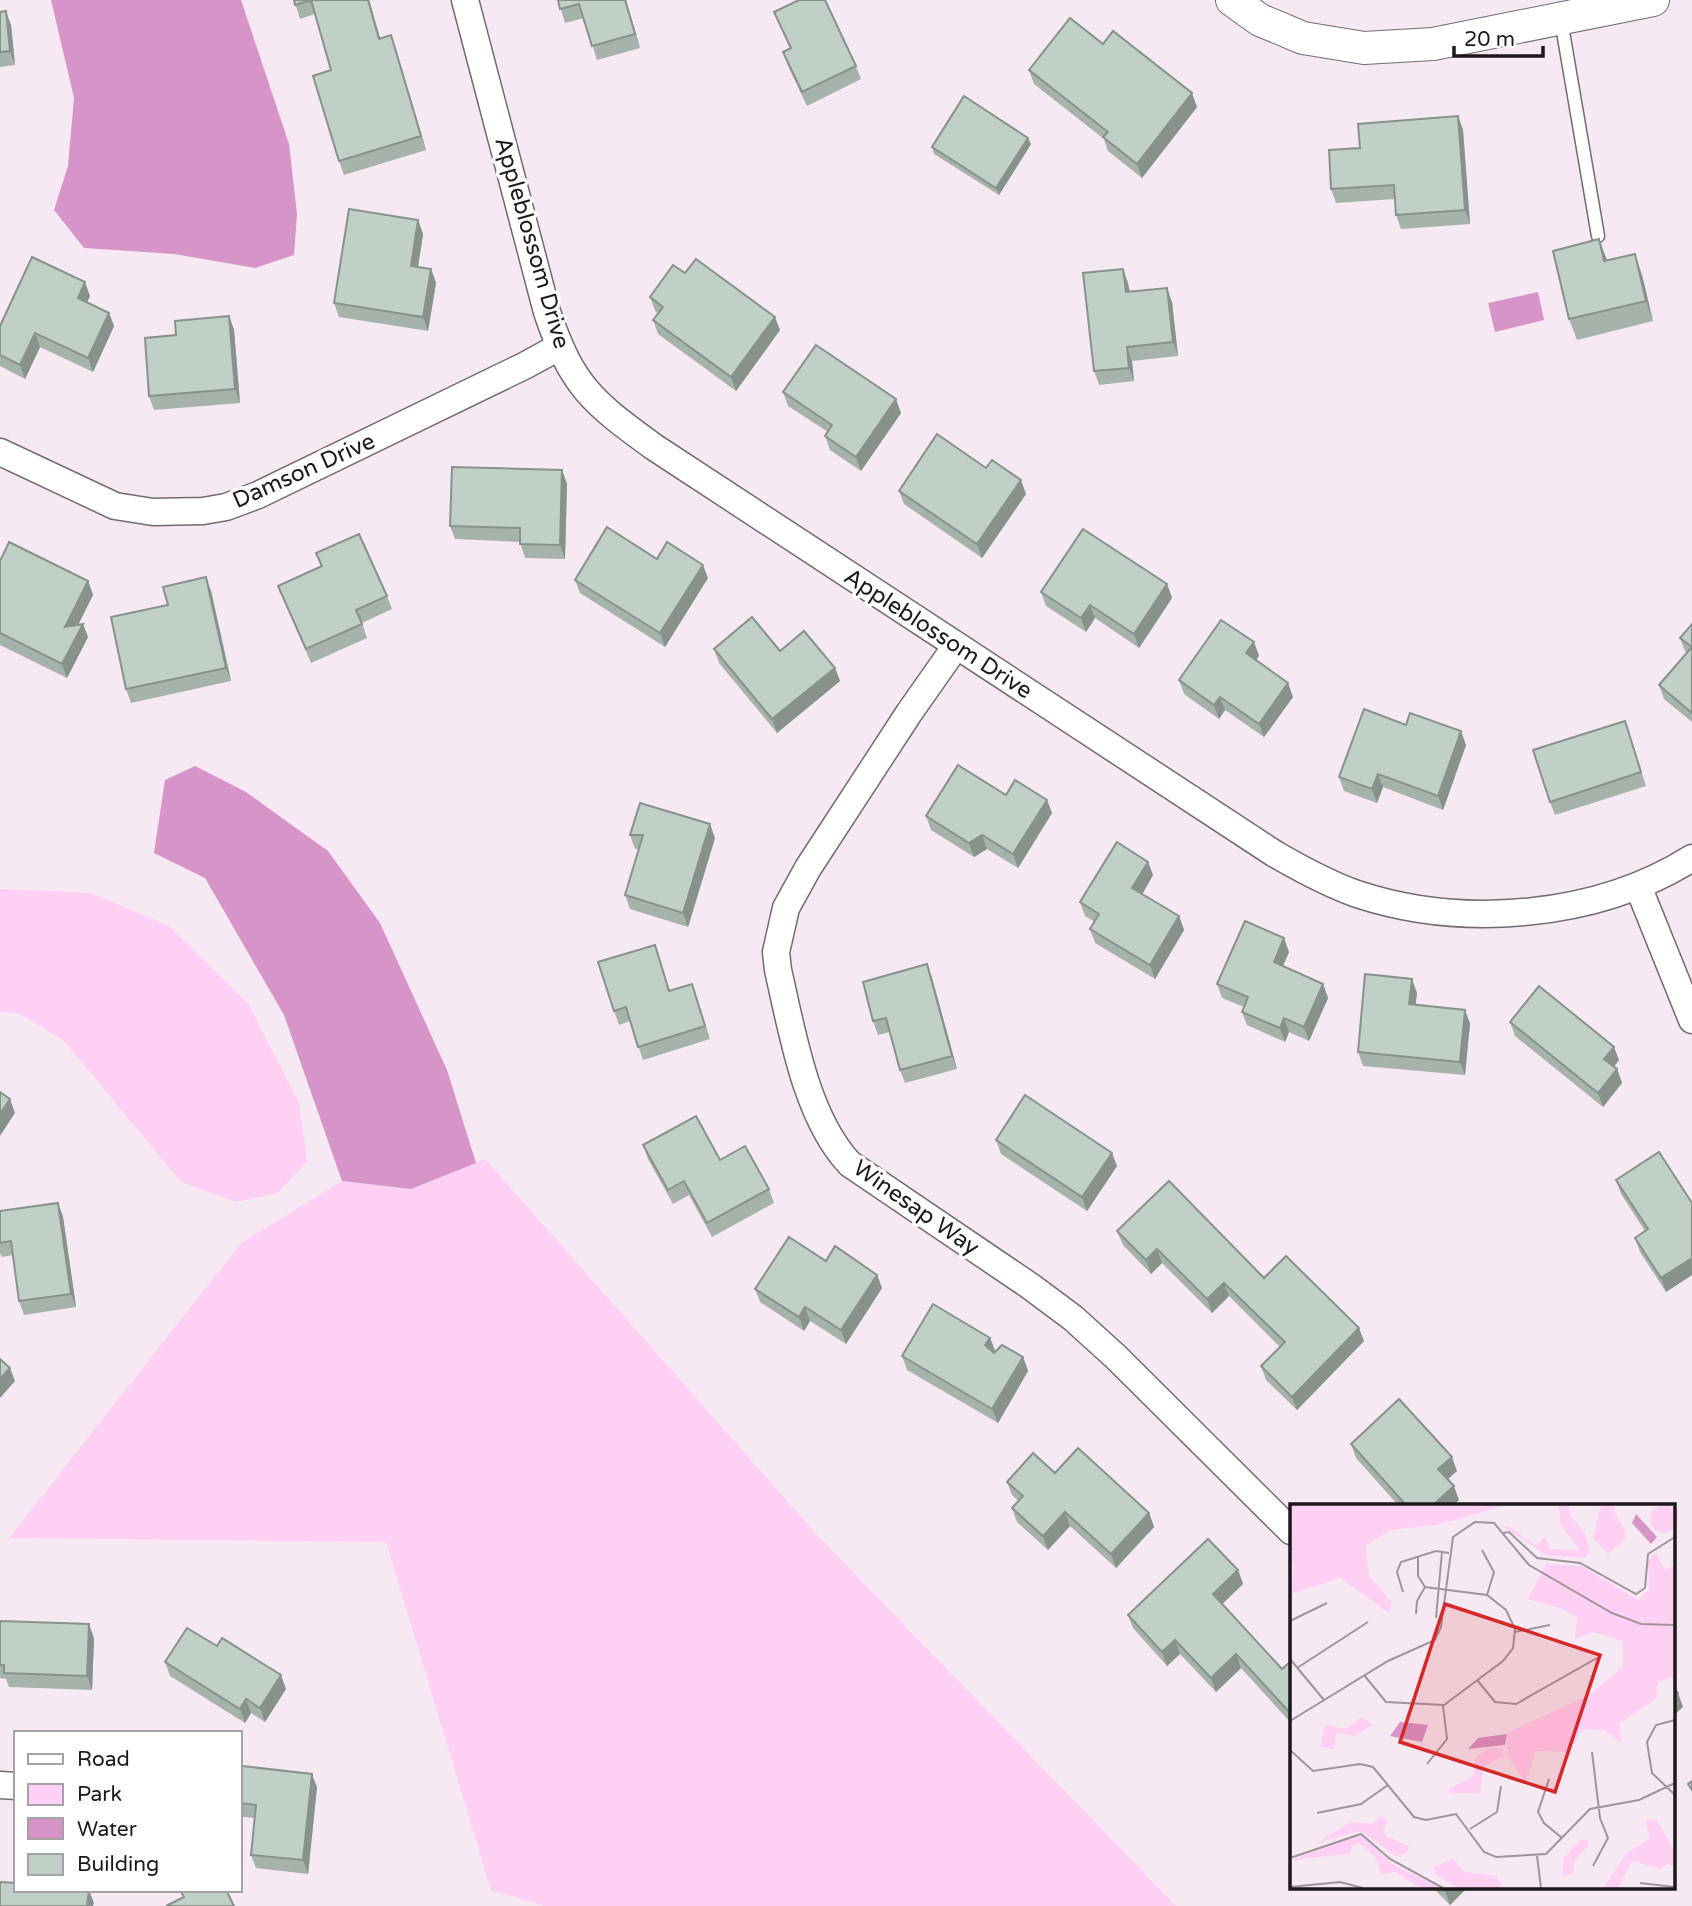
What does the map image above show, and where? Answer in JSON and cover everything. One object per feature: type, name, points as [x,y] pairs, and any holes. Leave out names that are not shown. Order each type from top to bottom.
[{"type":"street","name":"Appleblossom Drive","points":[[465,0],[547,312],[559,347],[577,381],[592,399],[653,447],[1275,854],[1312,875],[1355,894],[1403,907],[1452,912],[1515,912],[1578,905],[1619,894],[1666,874],[1692,859]]},
{"type":"street","points":[[1232,0],[1260,20],[1303,38],[1364,48],[1433,44],[1653,0]]},
{"type":"street","name":"Damson Drive","points":[[0,452],[115,506],[153,512],[203,511],[226,507],[258,495],[559,347]]},
{"type":"street","name":"Winesap Way","points":[[956,646],[815,856],[786,908],[776,952],[778,970],[814,1106],[836,1149],[850,1164],[1073,1318],[1116,1357],[1290,1530]]},
{"type":"street","points":[[1639,886],[1692,1020]]},
{"type":"lane","points":[[1562,20],[1598,236]]},
{"type":"green space","points":[[0,889],[91,893],[169,926],[249,1005],[299,1104],[307,1161],[278,1193],[236,1202],[181,1182],[63,1040],[18,1013],[0,1012]]},
{"type":"green space","points":[[485,1159],[818,1536],[1176,1906],[545,1906],[491,1890],[386,1542],[9,1538],[241,1243],[342,1181],[411,1189]]},
{"type":"water","points":[[51,0],[241,0],[289,144],[297,214],[294,255],[255,268],[174,254],[84,248],[54,210],[68,166],[74,98]]},
{"type":"water","points":[[1538,292],[1544,320],[1495,332],[1488,303]]},
{"type":"water","points":[[195,766],[246,792],[328,851],[380,923],[447,1070],[476,1163],[411,1189],[342,1181],[284,1015],[205,878],[154,853],[165,780]]},
{"type":"building","points":[[294,0],[311,0],[295,5]]},
{"type":"building","points":[[311,0],[368,0],[379,39],[391,35],[421,136],[339,161],[313,76],[331,70]]},
{"type":"building","points":[[558,0],[625,0],[635,34],[592,46],[579,4],[560,9]]},
{"type":"building","points":[[799,0],[825,0],[856,66],[802,92],[783,52],[791,48],[774,12]]},
{"type":"building","points":[[6,11],[10,51],[0,52],[0,12]]},
{"type":"building","points":[[1070,18],[1103,44],[1113,31],[1192,93],[1137,164],[1103,137],[1108,132],[1029,70]]},
{"type":"building","points":[[964,96],[1028,138],[996,188],[932,147]]},
{"type":"building","points":[[1458,116],[1465,210],[1396,215],[1394,185],[1331,189],[1329,150],[1360,148],[1358,124]]},
{"type":"building","points":[[349,209],[418,220],[411,266],[431,269],[423,317],[334,303]]},
{"type":"building","points":[[1599,239],[1604,261],[1635,254],[1646,301],[1569,319],[1553,251]]},
{"type":"building","points":[[32,257],[85,282],[78,298],[109,313],[88,358],[35,333],[20,365],[0,355],[0,326]]},
{"type":"building","points":[[696,259],[775,317],[731,377],[653,320],[663,307],[650,297],[673,265],[685,273]]},
{"type":"building","points":[[1123,269],[1126,292],[1167,288],[1173,342],[1127,347],[1129,368],[1094,371],[1083,273]]},
{"type":"building","points":[[229,316],[235,389],[149,396],[145,338],[176,335],[175,321]]},
{"type":"building","points":[[816,345],[896,399],[856,457],[825,436],[832,425],[783,392]]},
{"type":"building","points":[[937,434],[986,468],[992,460],[1021,480],[977,544],[899,491]]},
{"type":"building","points":[[452,467],[562,470],[560,545],[520,544],[520,528],[450,526]]},
{"type":"building","points":[[607,527],[657,559],[667,542],[703,565],[660,633],[575,580]]},
{"type":"building","points":[[1083,529],[1167,584],[1134,634],[1090,605],[1081,618],[1041,592]]},
{"type":"building","points":[[359,534],[387,596],[356,610],[362,624],[306,649],[278,586],[322,566],[316,553]]},
{"type":"building","points":[[9,542],[88,581],[65,627],[83,624],[62,664],[0,633],[0,561]]},
{"type":"building","points":[[206,577],[226,668],[126,689],[111,617],[168,605],[163,587]]},
{"type":"building","points":[[752,617],[780,651],[804,631],[835,668],[772,719],[714,649]]},
{"type":"building","points":[[1221,620],[1254,642],[1246,653],[1288,683],[1259,724],[1220,697],[1214,705],[1179,680]]},
{"type":"building","points":[[1692,624],[1692,647],[1680,638]]},
{"type":"building","points":[[1692,647],[1692,713],[1659,685]]},
{"type":"building","points":[[1364,709],[1406,725],[1410,713],[1461,731],[1438,796],[1378,774],[1372,789],[1339,777]]},
{"type":"building","points":[[1625,721],[1641,772],[1550,802],[1533,750]]},
{"type":"building","points":[[958,765],[1006,795],[1015,780],[1047,800],[1013,854],[982,835],[969,843],[926,816]]},
{"type":"building","points":[[640,803],[710,824],[683,913],[625,895],[643,835],[630,835]]},
{"type":"building","points":[[1117,842],[1148,862],[1132,888],[1179,916],[1150,965],[1090,929],[1099,914],[1080,902]]},
{"type":"building","points":[[1245,921],[1284,938],[1274,962],[1323,984],[1304,1027],[1284,1018],[1280,1028],[1242,1012],[1248,997],[1217,984]]},
{"type":"building","points":[[655,945],[669,991],[692,984],[705,1026],[638,1047],[626,1007],[614,1011],[598,962]]},
{"type":"building","points":[[927,964],[952,1056],[900,1070],[886,1018],[873,1021],[863,982]]},
{"type":"building","points":[[1365,974],[1412,979],[1409,1004],[1465,1010],[1460,1062],[1358,1052]]},
{"type":"building","points":[[1539,986],[1614,1047],[1604,1059],[1617,1069],[1598,1093],[1510,1022]]},
{"type":"building","points":[[0,1092],[10,1099],[0,1114]]},
{"type":"building","points":[[1025,1095],[1112,1153],[1082,1197],[996,1140]]},
{"type":"building","points":[[696,1116],[720,1160],[745,1146],[769,1189],[707,1223],[684,1181],[668,1190],[643,1145]]},
{"type":"building","points":[[1659,1152],[1692,1203],[1692,1258],[1661,1278],[1635,1238],[1648,1229],[1616,1180]]},
{"type":"building","points":[[1169,1181],[1264,1278],[1286,1256],[1359,1328],[1292,1397],[1261,1366],[1285,1342],[1224,1283],[1207,1299],[1157,1249],[1146,1260],[1117,1231]]},
{"type":"building","points":[[58,1203],[71,1294],[19,1301],[11,1241],[0,1243],[0,1211]]},
{"type":"building","points":[[789,1237],[826,1261],[835,1246],[877,1275],[841,1330],[805,1307],[799,1317],[755,1289]]},
{"type":"building","points":[[933,1304],[990,1338],[985,1345],[994,1353],[1002,1345],[1023,1357],[992,1409],[902,1356]]},
{"type":"building","points":[[0,1359],[10,1368],[0,1379]]},
{"type":"building","points":[[1399,1399],[1452,1457],[1438,1469],[1454,1486],[1434,1504],[1405,1504],[1351,1444]]},
{"type":"building","points":[[1078,1448],[1149,1513],[1111,1554],[1065,1512],[1043,1536],[1012,1508],[1023,1496],[1007,1482],[1033,1453],[1055,1473]]},
{"type":"building","points":[[1208,1539],[1238,1570],[1213,1594],[1282,1669],[1290,1662],[1290,1713],[1236,1654],[1211,1678],[1175,1640],[1162,1652],[1128,1615]]},
{"type":"building","points":[[0,1621],[89,1624],[87,1676],[4,1673],[4,1665],[0,1665]]},
{"type":"building","points":[[187,1628],[217,1646],[222,1638],[281,1675],[260,1708],[246,1699],[240,1709],[165,1662]]},
{"type":"building","points":[[242,1766],[312,1774],[303,1860],[251,1855],[256,1805],[242,1803]]},
{"type":"building","points":[[0,1882],[14,1883],[14,1892],[89,1892],[87,1906],[0,1906]]},
{"type":"building","points":[[181,1892],[227,1892],[234,1906],[166,1906],[184,1897]]}]
